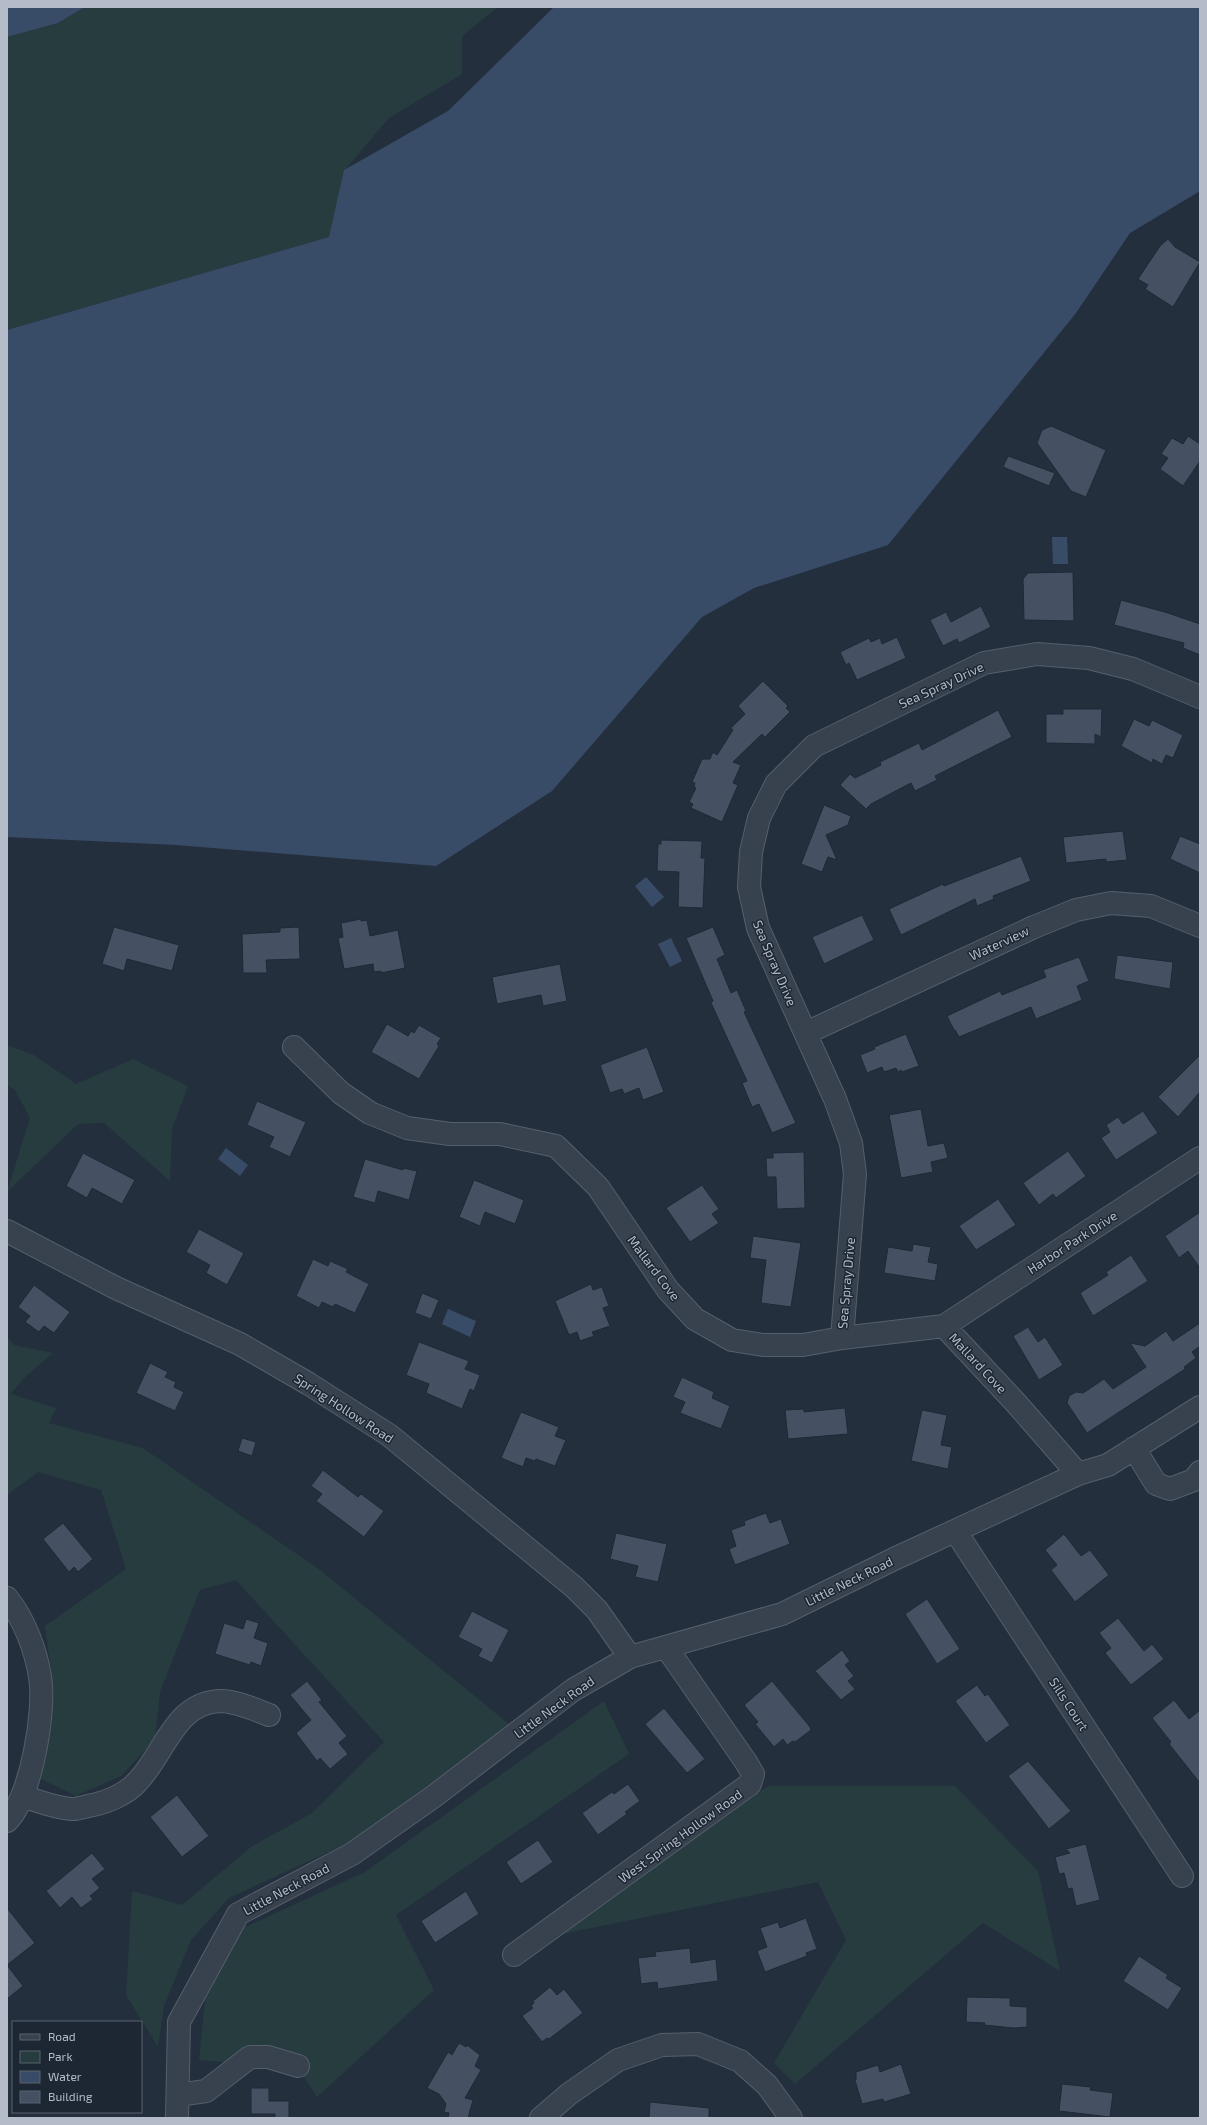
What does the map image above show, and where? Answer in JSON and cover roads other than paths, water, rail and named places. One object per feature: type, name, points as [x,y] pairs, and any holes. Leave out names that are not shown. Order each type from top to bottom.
[{"type":"street","name":"Sea Spray Drive","points":[[842,1338],[855,1174],[851,1143],[835,1099],[758,928],[749,887],[751,852],[760,818],[776,784],[814,746],[984,663],[1037,654],[1089,658],[1125,667],[1200,697]]},
{"type":"street","name":"Waterview","points":[[806,1033],[1034,927],[1076,910],[1111,903],[1152,906],[1200,926]]},
{"type":"street","name":"Mallard Cove","points":[[294,1047],[341,1093],[370,1113],[406,1128],[450,1134],[500,1134],[556,1146],[598,1187],[668,1290],[695,1319],[732,1340],[763,1345],[803,1345],[842,1338],[944,1326],[1016,1403],[1078,1474]]},
{"type":"street","name":"Harbor Park Drive","points":[[944,1326],[1200,1158]]},
{"type":"street","name":"Spring Hollow Road","points":[[7,1231],[116,1288],[240,1344],[309,1384],[389,1435],[574,1587],[597,1610],[630,1657]]},
{"type":"street","name":"Little Neck Road","points":[[177,2118],[179,2022],[238,1914],[352,1854],[433,1797],[573,1690],[630,1657],[782,1614],[894,1559],[956,1532],[1078,1474],[1108,1465],[1200,1407]]},
{"type":"street","points":[[1134,1448],[1156,1484],[1170,1489],[1194,1480],[1200,1472]]},
{"type":"street","name":"Sills Court","points":[[956,1532],[1182,1876]]},
{"type":"street","points":[[7,1598],[13,1606],[29,1639],[41,1677],[41,1713],[34,1759],[22,1796],[11,1817],[7,1821]]},
{"type":"street","name":"West Spring Hollow Road","points":[[514,1955],[750,1784],[753,1774],[746,1762],[666,1647]]},
{"type":"street","points":[[22,1796],[54,1807],[74,1809],[103,1803],[138,1782],[160,1752],[178,1722],[192,1710],[221,1701],[233,1702],[269,1715]]},
{"type":"street","points":[[541,2118],[569,2094],[618,2060],[662,2045],[698,2044],[740,2061],[767,2085],[790,2118]]},
{"type":"street","points":[[178,2095],[206,2091],[250,2057],[268,2057],[298,2066]]},
{"type":"water","points":[[7,7],[85,7],[58,23],[7,37]]},
{"type":"water","points":[[554,7],[1200,7],[1200,191],[1130,233],[1076,313],[888,545],[754,588],[702,617],[552,791],[436,866],[176,845],[7,837],[7,330],[329,237],[344,170],[448,111]]},
{"type":"water","points":[[1052,537],[1067,537],[1068,564],[1053,564]]},
{"type":"water","points":[[646,877],[664,897],[652,907],[635,886]]},
{"type":"water","points":[[671,938],[682,961],[670,967],[658,944]]},
{"type":"water","points":[[226,1148],[248,1165],[240,1176],[218,1159]]},
{"type":"water","points":[[448,1309],[476,1321],[470,1337],[442,1324]]}]
